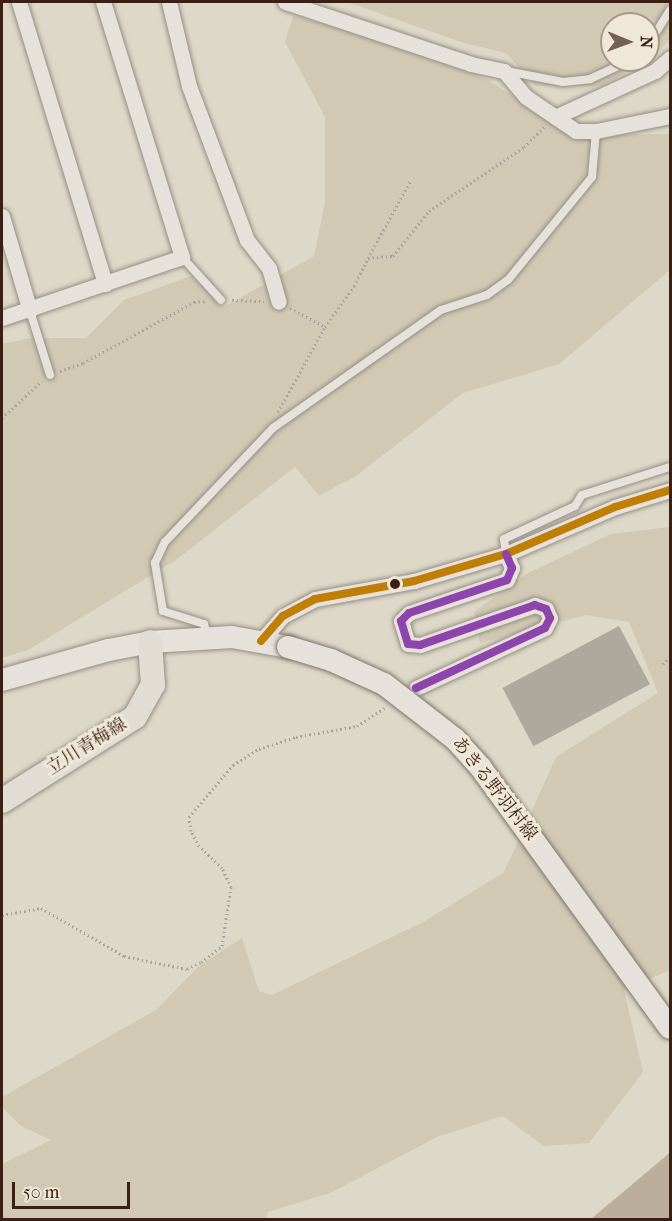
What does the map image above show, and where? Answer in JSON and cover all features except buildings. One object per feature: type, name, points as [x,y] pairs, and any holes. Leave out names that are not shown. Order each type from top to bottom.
[{"type":"main road","name":"あきる野羽村線","points":[[2,681],[108,650],[150,642],[207,637],[261,641],[288,647],[340,663],[384,684],[455,739],[486,773],[670,1029]]},
{"type":"main road","name":"立川青梅線","points":[[2,801],[135,717],[149,697],[154,679],[150,642]]},
{"type":"street","points":[[19,2],[105,284]]},
{"type":"street","points":[[2,318],[30,311],[182,257],[104,2]]},
{"type":"street","points":[[169,2],[196,107],[247,240],[269,268],[279,302]]},
{"type":"street","points":[[285,2],[471,64],[504,71],[526,98],[576,131],[596,131],[670,116]]},
{"type":"street","points":[[555,117],[655,71],[670,58]]},
{"type":"street","points":[[2,216],[30,311]]},
{"type":"street","points":[[261,641],[283,616],[315,598],[414,580],[506,554],[615,507],[670,490]]},
{"type":"street","points":[[416,688],[545,628],[550,618],[546,609],[535,605],[420,645],[408,644],[401,621],[409,613],[507,580],[512,568],[506,554]]},
{"type":"lane","points":[[660,26],[670,10]]},
{"type":"lane","points":[[504,71],[563,82],[590,79],[605,72]]},
{"type":"lane","points":[[207,637],[204,624],[163,611],[156,558],[165,542],[273,428],[441,310],[487,295],[508,280],[592,177],[596,131]]},
{"type":"lane","points":[[182,257],[221,300]]},
{"type":"lane","points":[[30,311],[50,375]]},
{"type":"lane","points":[[506,554],[504,539],[575,506],[582,495],[670,467]]},
{"type":"path","points":[[368,258],[410,182]]},
{"type":"path","points":[[273,428],[279,408],[325,327]]},
{"type":"path","points":[[663,664],[670,657]]},
{"type":"path","points":[[2,915],[41,908],[124,956],[187,969],[201,962],[222,946],[231,887],[222,868],[199,846],[190,831],[189,817],[233,765],[259,749],[296,736],[357,726],[387,707]]},
{"type":"shaded area","points":[[347,2],[670,2],[670,40],[660,50],[660,12],[600,12],[600,72],[627,72],[601,86],[536,86],[506,53],[464,43]]},
{"type":"shaded area","points":[[293,16],[381,38],[488,80],[574,135],[670,134],[670,270],[559,364],[463,393],[356,476],[319,496],[295,467],[176,560],[28,650],[2,658],[2,344],[31,338],[86,338],[124,300],[191,276],[224,307],[314,256],[325,203],[325,117],[285,42]]},
{"type":"shaded area","points":[[670,527],[670,970],[624,990],[643,1072],[589,1143],[544,1146],[503,1116],[437,1137],[330,1193],[268,1212],[266,1220],[2,1219],[2,1164],[51,1140],[21,1126],[2,1107],[2,1097],[156,1010],[200,965],[242,938],[259,991],[272,995],[425,921],[504,872],[556,757],[658,693],[629,622],[586,615],[480,643],[474,612],[528,573],[611,534]]},
{"type":"shaded area","points":[[670,1152],[670,1219],[591,1219],[666,1156]]},
{"type":"transit line","points":[[261,641],[283,616],[315,599],[414,581],[506,554],[615,507],[670,490]]},
{"type":"transit line","points":[[416,688],[545,628],[550,618],[546,609],[535,605],[420,645],[408,644],[401,621],[409,613],[507,580],[512,568],[506,554]]}]
